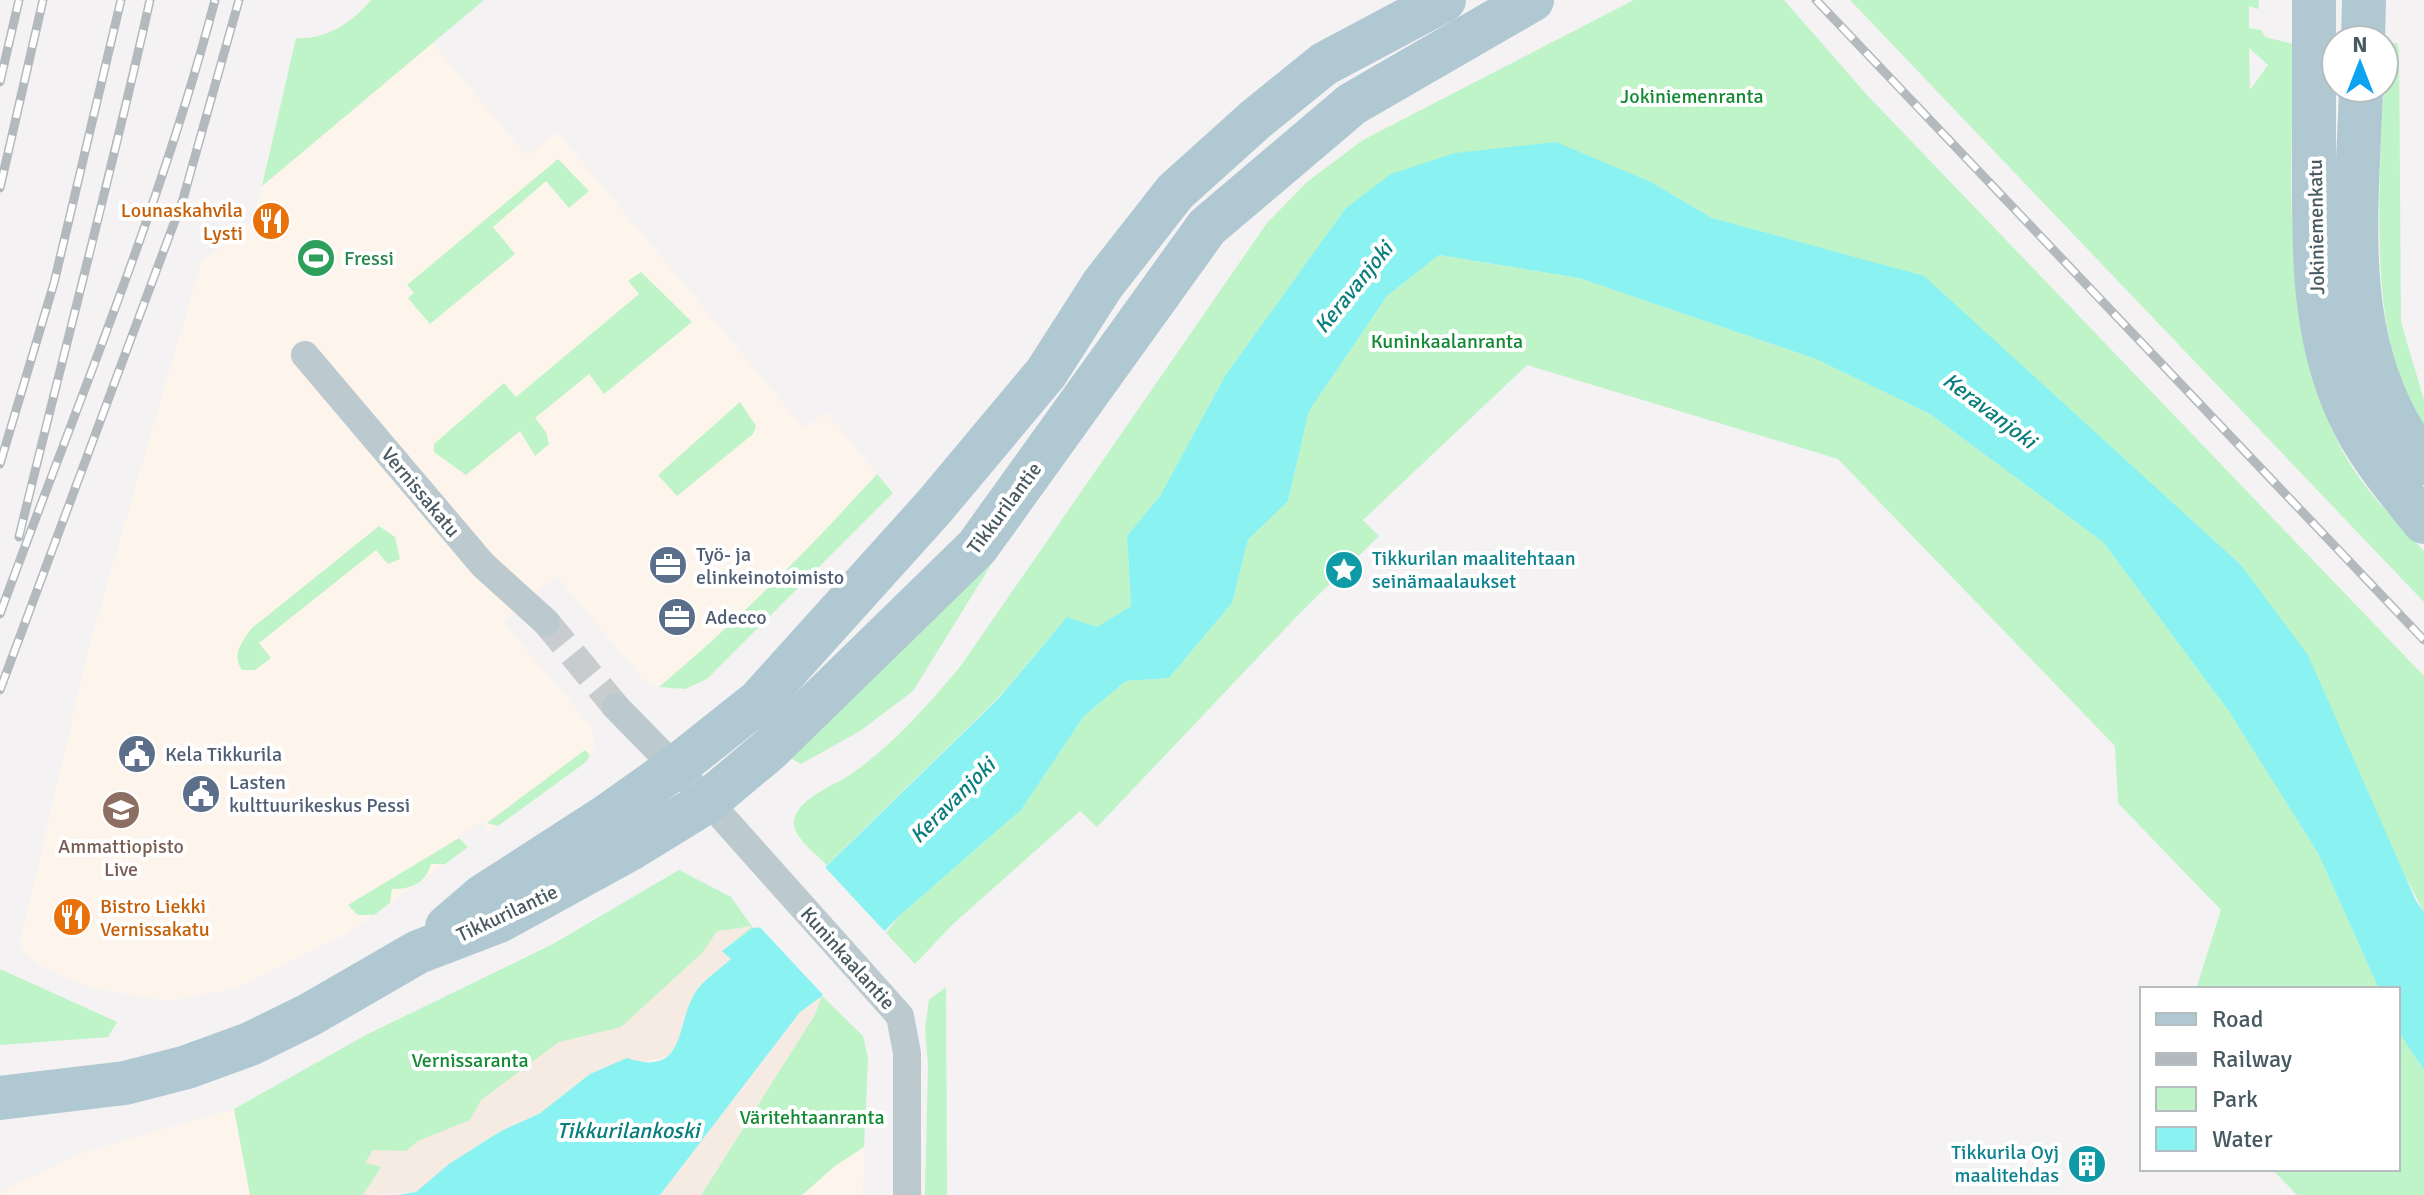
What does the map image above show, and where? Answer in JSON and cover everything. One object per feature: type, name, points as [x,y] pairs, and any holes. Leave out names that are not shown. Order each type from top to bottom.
[{"type":"main road","name":"Tikkurilantie","points":[[418,952],[483,896],[676,767],[759,701],[933,508],[1046,373],[1103,284],[1175,192],[1256,119],[1324,64],[1444,0]]},
{"type":"main road","name":"Tikkurilantie","points":[[0,1098],[112,1086],[187,1067],[250,1044],[309,1015],[418,952],[499,921],[620,855],[708,801],[769,750],[977,547],[1207,227],[1352,104],[1532,0]]},
{"type":"main road","name":"Jokiniemenkatu","points":[[2314,0],[2315,276],[2320,324],[2331,365],[2355,427],[2383,471],[2424,522]]},
{"type":"main road","points":[[2363,24],[2364,0]]},
{"type":"main road","name":"Jokiniemenkatu","points":[[2361,104],[2357,253],[2364,334],[2387,403],[2424,463]]},
{"type":"street","name":"Vernissakatu","points":[[305,355],[483,565],[546,622]]},
{"type":"street","points":[[616,707],[676,767]]},
{"type":"street","name":"Kuninkaalantie","points":[[676,767],[900,1016],[906,1035],[907,1195]]},
{"type":"shaded area","points":[[433,43],[527,156],[557,132],[804,428],[826,412],[893,493],[707,679],[685,689],[659,687],[642,678],[557,576],[503,622],[591,726],[595,744],[592,752],[586,762],[489,832],[481,821],[459,837],[468,847],[345,935],[235,989],[168,1001],[97,989],[67,978],[39,965],[21,949],[20,943],[91,639],[201,263],[251,222],[262,186]]},
{"type":"shaded area","points":[[234,1109],[250,1195],[0,1195],[6,1189],[84,1152]]},
{"type":"shaded area","points":[[864,1147],[863,1195],[802,1195],[835,1166]]},
{"type":"green space","points":[[371,0],[484,0],[262,186],[296,38],[318,36],[338,28]]},
{"type":"green space","name":"Jokiniemenranta","points":[[1634,0],[1784,0],[1867,95],[2424,676],[2424,912],[2241,565],[1924,277],[1712,218],[1651,182],[1555,142],[1345,209],[1225,376],[1160,496],[1127,536],[1131,606],[1097,627],[1067,617],[999,697],[827,865],[806,845],[797,834],[794,822],[801,806],[881,751],[922,711],[960,667],[1267,223],[1307,182],[1363,140]]},
{"type":"green space","points":[[1850,0],[2259,0],[2258,9],[2249,6],[2249,28],[2261,30],[2265,37],[2293,44],[2293,252],[2307,355],[2322,404],[2351,466],[2380,504],[2424,551],[2424,602]],"holes":[[[2249,48],[2268,65],[2250,90]]]},
{"type":"green space","points":[[2382,104],[2399,104],[2401,322],[2424,400],[2424,434],[2404,391],[2390,344],[2383,294],[2380,192]]},
{"type":"green space","points":[[558,159],[589,191],[569,208],[546,181],[493,227],[515,254],[430,324],[408,298],[414,293],[407,285]]},
{"type":"green space","name":"Kuninkaalanranta","points":[[1439,255],[1579,278],[1816,359],[1930,414],[2103,542],[2228,710],[2318,853],[2378,987],[2197,987],[2221,910],[2118,803],[2115,746],[1838,459],[1527,365],[1363,520],[1379,536],[1301,612],[1097,827],[1080,811],[953,924],[915,964],[886,933],[899,916],[1021,810],[1084,716],[1126,681],[1169,678],[1232,603],[1248,540],[1288,501],[1309,411],[1387,296]]},
{"type":"green space","points":[[641,272],[692,322],[604,394],[589,374],[535,418],[546,432],[549,444],[535,456],[520,431],[466,475],[434,452],[434,444],[504,383],[516,397],[639,294],[628,281]]},
{"type":"green space","points":[[740,402],[756,426],[753,434],[677,496],[658,475]]},
{"type":"green space","points":[[877,474],[893,493],[707,679],[685,689],[659,687],[772,584]]},
{"type":"green space","points":[[379,526],[395,537],[400,559],[388,564],[376,550],[259,643],[271,658],[255,670],[242,670],[238,654],[251,629]]},
{"type":"green space","points":[[992,563],[913,691],[860,731],[801,764],[792,759],[798,743]]},
{"type":"green space","points":[[585,750],[590,755],[586,762],[498,826],[487,823]]},
{"type":"green space","points":[[459,838],[468,847],[445,864],[431,864],[416,884],[392,889],[390,903],[374,915],[358,915],[348,905]]},
{"type":"green space","name":"Vernissaranta","points":[[679,870],[731,897],[753,928],[713,958],[622,1048],[382,1166],[363,1195],[250,1195],[234,1109],[366,1035],[553,944]]},
{"type":"green space","points":[[0,969],[117,1022],[108,1037],[0,1045]]},
{"type":"green space","points":[[946,987],[947,1195],[925,1195],[928,1065],[925,1029],[929,1000]]},
{"type":"green space","name":"Väritehtaanranta","points":[[822,996],[863,1036],[868,1058],[864,1147],[835,1166],[802,1195],[701,1195],[814,1016]]},
{"type":"green space","points":[[2400,1034],[2424,1070],[2424,1195],[2297,1195],[2274,1171],[2400,1171]]},
{"type":"sand","points":[[752,926],[723,951],[732,959],[695,993],[679,1044],[669,1056],[590,1074],[539,1114],[501,1131],[449,1164],[416,1192],[363,1195],[382,1167],[365,1163],[373,1150],[406,1151],[418,1141],[470,1120],[481,1100],[559,1042],[621,1027],[703,952],[717,931]]},
{"type":"sand","points":[[822,996],[814,1016],[701,1195],[660,1195],[800,1012]]},
{"type":"water","points":[[1556,142],[1651,182],[1712,218],[1924,276],[2241,565],[2308,655],[2416,901],[2424,912],[2424,1070],[2400,1034],[2400,987],[2378,987],[2318,853],[2228,710],[2103,542],[1930,414],[1816,359],[1579,278],[1439,255],[1387,296],[1309,411],[1288,501],[1248,540],[1232,603],[1169,678],[1126,681],[1084,716],[1021,810],[899,916],[822,996],[800,1012],[660,1195],[397,1195],[416,1192],[449,1164],[501,1131],[539,1114],[590,1074],[627,1058],[646,1062],[660,1061],[670,1055],[695,993],[731,959],[722,951],[753,928],[764,927],[999,698],[1067,617],[1097,627],[1131,606],[1127,536],[1160,496],[1225,376],[1345,209],[1391,174],[1455,153]]},
{"type":"pier","points":[[822,864],[889,936],[826,998],[756,923],[762,923]]},
{"type":"tunnel","points":[[546,622],[616,707]]},
{"type":"railway","points":[[0,82],[19,0]]},
{"type":"railway","points":[[0,188],[43,0]]},
{"type":"railway","points":[[0,464],[54,283],[121,0]]},
{"type":"railway","points":[[19,537],[150,0]]},
{"type":"railway","points":[[0,614],[115,310],[169,156],[215,0]]},
{"type":"railway","points":[[0,690],[183,199],[239,0]]},
{"type":"railway","points":[[1816,0],[2424,640]]},
{"type":"place","name":"Lounaskahvila Lysti","points":[[271,221]]},
{"type":"place","name":"Fressi","points":[[316,258]]},
{"type":"place","name":"Työ- ja elinkeinotoimisto","points":[[668,565]]},
{"type":"place","name":"Tikkurilan maalitehtaan seinämaalaukset","points":[[1344,570]]},
{"type":"place","name":"Adecco","points":[[677,617]]},
{"type":"place","name":"Kela Tikkurila","points":[[137,754]]},
{"type":"place","name":"Lasten kulttuurikeskus Pessi","points":[[201,794]]},
{"type":"place","name":"Ammattiopisto Live","points":[[121,810]]},
{"type":"place","name":"Bistro Liekki Vernissakatu","points":[[72,917]]},
{"type":"place","name":"Tikkurila Oyj maalitehdas","points":[[2087,1164]]},
{"type":"water label","name":"Keravanjoki","points":[[1353,287]]},
{"type":"water label","name":"Keravanjoki","points":[[1990,410]]},
{"type":"water label","name":"Keravanjoki","points":[[952,800]]},
{"type":"water label","name":"Tikkurilankoski","points":[[628,1130]]}]
